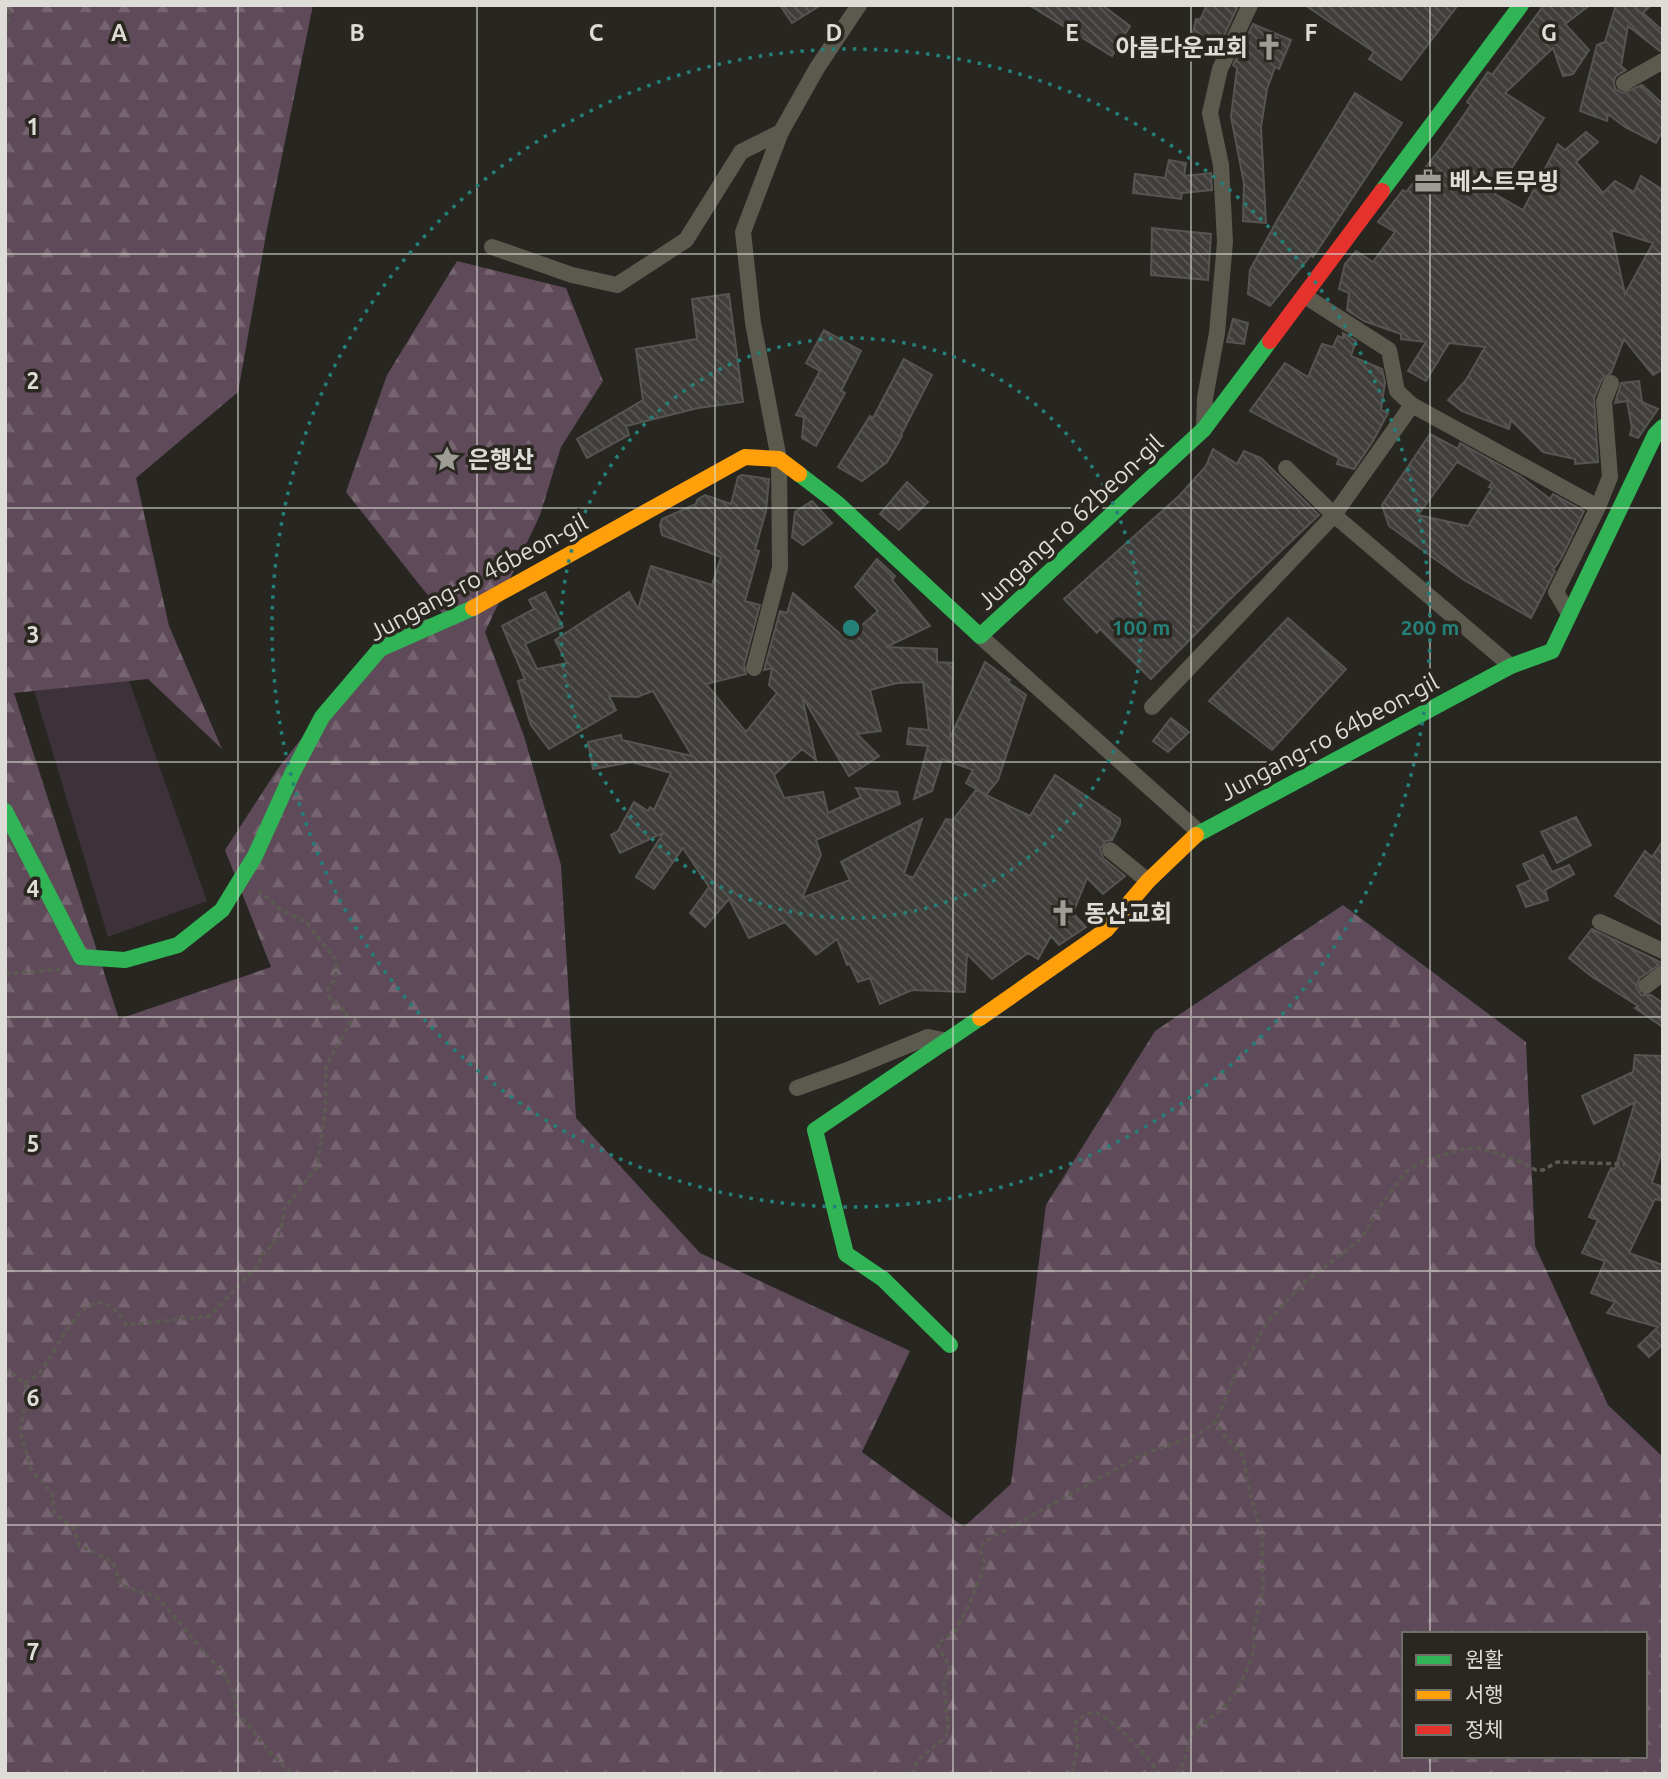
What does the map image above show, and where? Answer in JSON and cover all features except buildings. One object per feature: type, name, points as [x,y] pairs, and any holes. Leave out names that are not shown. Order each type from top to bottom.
[{"type":"street","points":[[754,668],[780,568],[779,459],[753,323],[743,232],[781,132],[817,68],[859,5]]},
{"type":"street","points":[[1204,429],[1205,398],[1217,333],[1225,242],[1221,165],[1210,113],[1220,69],[1250,5]]},
{"type":"street","name":"Jungang-ro 62beon-gil","points":[[779,459],[837,503],[980,636],[1204,429],[1521,5]]},
{"type":"street","points":[[1623,83],[1663,61]]},
{"type":"street","points":[[492,247],[572,275],[617,285],[686,240],[741,152],[781,132]]},
{"type":"street","points":[[1305,296],[1390,350],[1397,391],[1412,405],[1598,507]]},
{"type":"street","points":[[1569,614],[1556,592],[1610,478],[1604,401],[1611,383]]},
{"type":"street","points":[[1152,707],[1334,515],[1412,405]]},
{"type":"street","name":"Jungang-ro 64beon-gil","points":[[950,1345],[883,1279],[846,1254],[815,1130],[1106,930],[1148,881],[1199,832],[1511,666],[1552,651],[1655,435],[1663,427]]},
{"type":"street","name":"Jungang-ro 46beon-gil","points":[[81,957],[125,960],[178,945],[222,910],[256,856],[292,774],[322,717],[380,649],[474,608],[746,457],[779,459]]},
{"type":"street","points":[[1286,468],[1334,515],[1511,666]]},
{"type":"street","points":[[980,636],[1199,832]]},
{"type":"street","points":[[5,811],[81,957]]},
{"type":"street","points":[[1110,850],[1148,881]]},
{"type":"street","points":[[1600,922],[1663,951]]},
{"type":"street","points":[[1646,986],[1663,973]]},
{"type":"street","points":[[797,1088],[928,1037],[948,1041]]},
{"type":"path","points":[[5,40],[10,5]]},
{"type":"path","points":[[25,1383],[38,1373],[82,1310],[96,1304],[110,1306],[126,1325],[210,1316],[260,1263],[261,1255],[273,1247],[284,1219],[283,1210],[317,1167],[325,1114],[326,1066],[350,1023],[345,1011],[329,997],[328,989],[335,980],[337,961],[306,922],[280,909],[242,877]]},
{"type":"path","points":[[5,974],[64,970],[81,957]]},
{"type":"path","points":[[911,1774],[919,1759],[946,1737],[948,1727],[944,1683],[950,1668],[937,1644],[956,1630],[982,1573],[984,1561],[980,1550],[984,1542],[1141,1455],[1197,1435],[1216,1422],[1237,1370],[1245,1364],[1266,1323],[1305,1282],[1362,1238],[1381,1205],[1406,1172],[1423,1161],[1479,1147],[1515,1159],[1536,1170],[1543,1170],[1557,1162],[1625,1164]]},
{"type":"path","points":[[5,1368],[25,1383]]},
{"type":"path","points":[[25,1383],[25,1406],[20,1432],[32,1471],[52,1493],[54,1512],[74,1529],[79,1545],[113,1562],[121,1585],[156,1597],[165,1606],[227,1678],[234,1693],[237,1714],[292,1774]]},
{"type":"path","points":[[1176,1774],[1184,1763],[1192,1732],[1222,1709],[1237,1690],[1247,1670],[1254,1651],[1253,1633],[1264,1584],[1262,1534],[1243,1456],[1216,1422]]},
{"type":"path","points":[[1072,1774],[1078,1743],[1074,1724],[1086,1714],[1094,1712],[1115,1723],[1160,1774]]},
{"type":"shaded area","points":[[114,638],[207,901],[108,937],[28,670]]},
{"type":"green space","points":[[5,5],[313,5],[267,229],[238,392],[136,478],[169,626],[222,749],[148,679],[14,693],[119,1019],[271,967],[225,850],[277,770],[391,623],[445,617],[346,492],[387,375],[457,261],[566,288],[603,381],[561,447],[540,515],[485,632],[524,736],[561,865],[576,1118],[700,1253],[910,1351],[862,1452],[964,1527],[1011,1484],[1046,1205],[1155,1031],[1343,905],[1526,1042],[1535,1246],[1608,1405],[1663,1457],[1663,1774],[5,1774]]},
{"type":"traffic: fast","points":[[1382,191],[1521,5]]},
{"type":"traffic: fast","points":[[799,474],[837,503],[980,636],[1204,429],[1270,341]]},
{"type":"traffic: fast","points":[[1196,835],[1511,666],[1552,651],[1655,435],[1663,427]]},
{"type":"traffic: fast","points":[[5,811],[81,957],[125,960],[178,945],[222,910],[255,856],[292,774],[322,717],[380,649],[473,608]]},
{"type":"traffic: fast","points":[[950,1345],[883,1279],[846,1254],[815,1130],[980,1018]]},
{"type":"traffic: slow","points":[[473,608],[745,457],[779,459],[799,474]]},
{"type":"traffic: slow","points":[[980,1018],[1106,930],[1148,881],[1196,835]]},
{"type":"traffic: jam","points":[[1270,341],[1382,191]]},
{"type":"place","name":"아름다운교회","points":[[1269,47]]},
{"type":"place","name":"베스트무빙","points":[[1428,181]]},
{"type":"place","name":"은행산","points":[[447,459]]},
{"type":"place","name":"동산교회","points":[[1063,913]]}]
